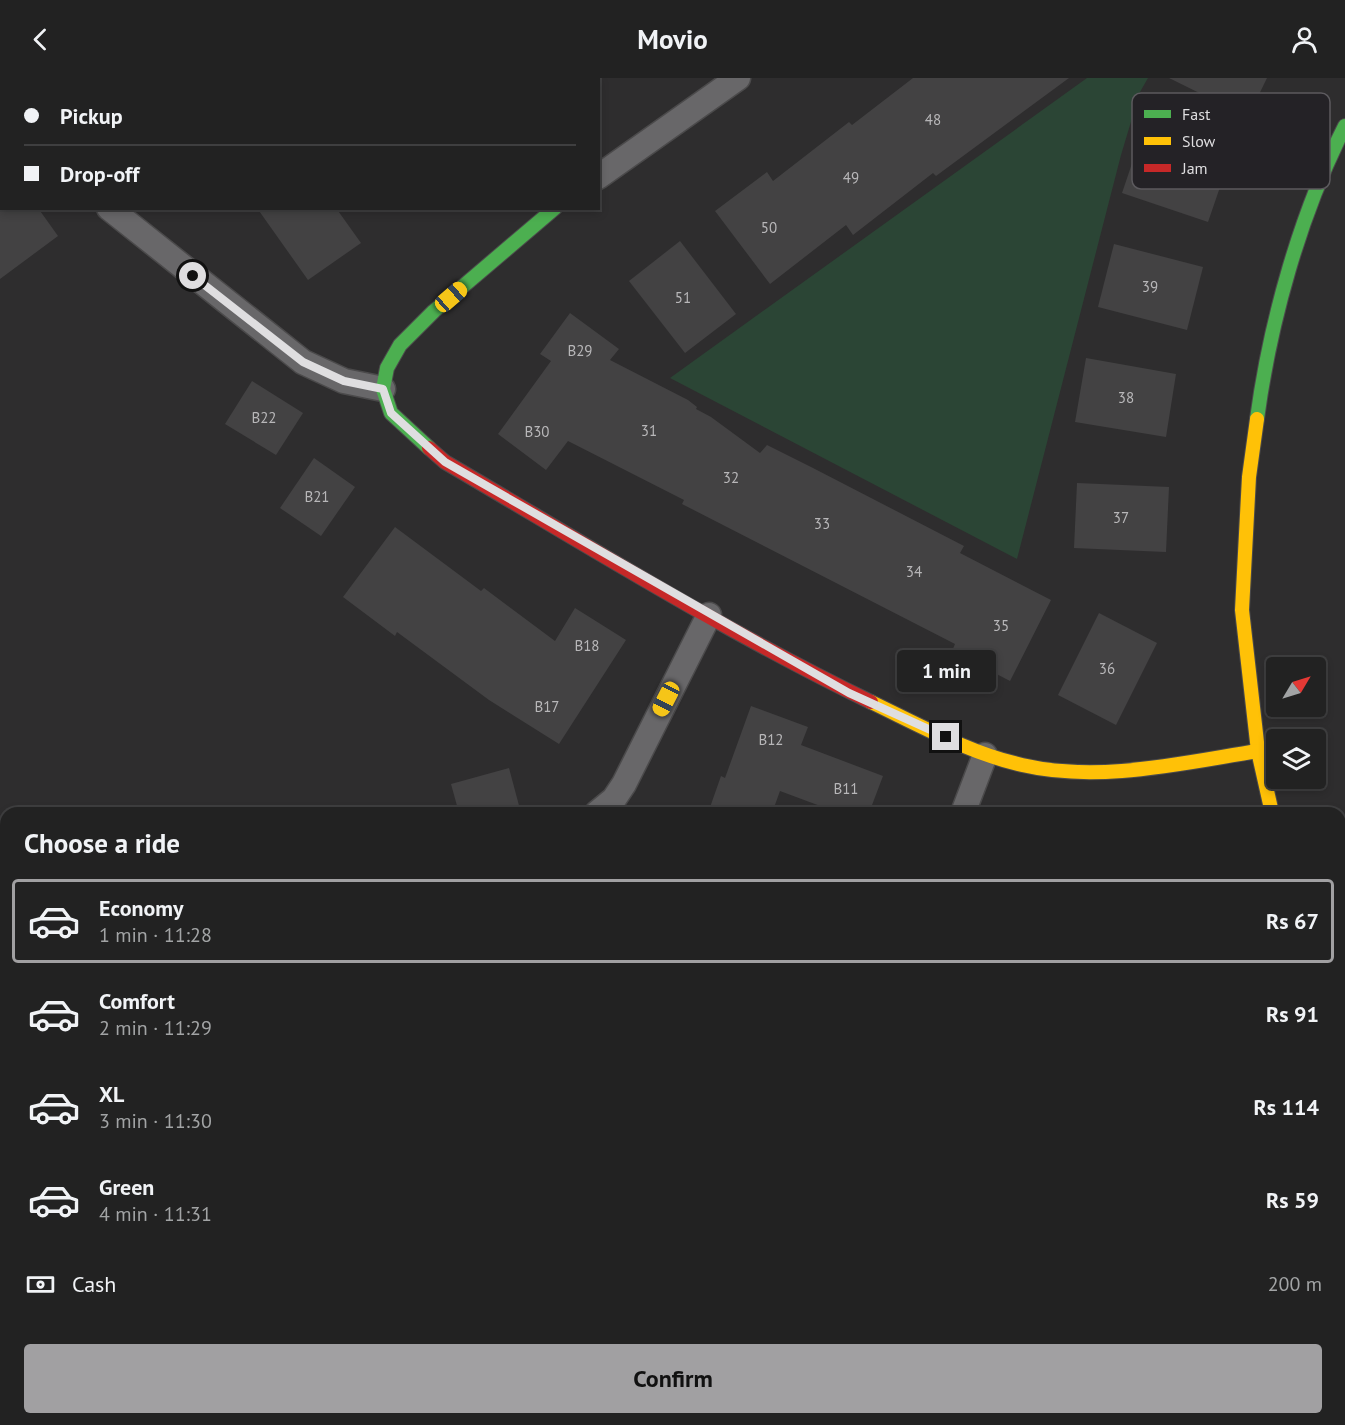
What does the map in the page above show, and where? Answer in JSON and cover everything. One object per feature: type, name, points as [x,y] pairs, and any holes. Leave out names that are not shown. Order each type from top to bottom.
[{"type":"street","points":[[600,176],[738,78]]},
{"type":"street","points":[[1330,155],[1345,126]]},
{"type":"street","points":[[1271,807],[1258,751],[1242,610],[1252,455],[1262,380],[1277,306],[1318,189]]},
{"type":"street","points":[[112,210],[303,362],[344,381],[383,389]]},
{"type":"street","points":[[553,210],[493,259],[400,345],[387,368],[383,389],[391,413],[445,462],[849,693],[986,755],[1041,769],[1089,771],[1134,769],[1258,751]]},
{"type":"street","points":[[604,807],[614,799],[624,784],[709,615]]},
{"type":"street","points":[[965,807],[986,755]]},
{"type":"green space","points":[[1087,78],[1148,78],[1140,93],[1132,93],[1132,119],[1017,559],[670,378]]},
{"type":"building","points":[[913,78],[1069,78],[936,176],[933,173],[853,235],[846,225],[770,284],[715,211],[767,172],[773,181],[849,122],[852,125]]},
{"type":"building","points":[[1169,78],[1267,78],[1260,93],[1199,93]]},
{"type":"building","points":[[1132,163],[1132,189],[1219,189],[1208,222],[1122,193]]},
{"type":"building","points":[[0,210],[39,210],[58,236],[0,279]]},
{"type":"building","points":[[258,210],[337,210],[361,243],[308,280]]},
{"type":"building","points":[[680,241],[736,314],[685,353],[629,281]]},
{"type":"building","points":[[1114,244],[1203,267],[1187,330],[1098,307]]},
{"type":"building","points":[[570,313],[619,349],[610,360],[688,400],[697,407],[696,409],[711,417],[760,453],[767,445],[813,468],[964,546],[960,553],[1051,600],[1010,681],[952,651],[955,644],[682,504],[684,500],[568,441],[546,470],[498,434],[551,361],[540,354]]},
{"type":"building","points":[[1086,358],[1176,374],[1166,437],[1075,422]]},
{"type":"building","points":[[252,381],[303,413],[276,455],[225,424]]},
{"type":"building","points":[[314,458],[355,487],[321,536],[280,508]]},
{"type":"building","points":[[1077,483],[1169,487],[1166,552],[1074,548]]},
{"type":"building","points":[[395,527],[481,591],[484,588],[555,641],[575,608],[626,640],[559,744],[489,700],[397,632],[395,636],[343,597]]},
{"type":"building","points":[[1099,613],[1157,643],[1116,725],[1058,695]]},
{"type":"building","points":[[751,706],[808,727],[801,745],[883,776],[871,807],[823,807],[780,791],[774,807],[710,807],[721,776],[725,778]]},
{"type":"building","points":[[509,768],[519,807],[457,807],[451,784]]},
{"type":"traffic: fast","points":[[1330,158],[1345,126]]},
{"type":"traffic: fast","points":[[1257,419],[1279,307],[1289,269],[1317,189]]},
{"type":"traffic: fast","points":[[429,448],[391,413],[383,389],[387,368],[400,345],[434,311],[553,210]]},
{"type":"traffic: slow","points":[[1257,419],[1249,477],[1242,610],[1258,751],[1271,807]]},
{"type":"traffic: slow","points":[[871,702],[945,738],[983,753],[1002,760],[1051,770],[1110,772],[1258,751]]},
{"type":"traffic: jam","points":[[429,448],[445,462],[655,586],[762,646],[871,702]]},
{"type":"route","points":[[193,276],[303,362],[344,381],[383,389],[391,413],[410,433],[445,462],[849,693],[946,737]]}]
